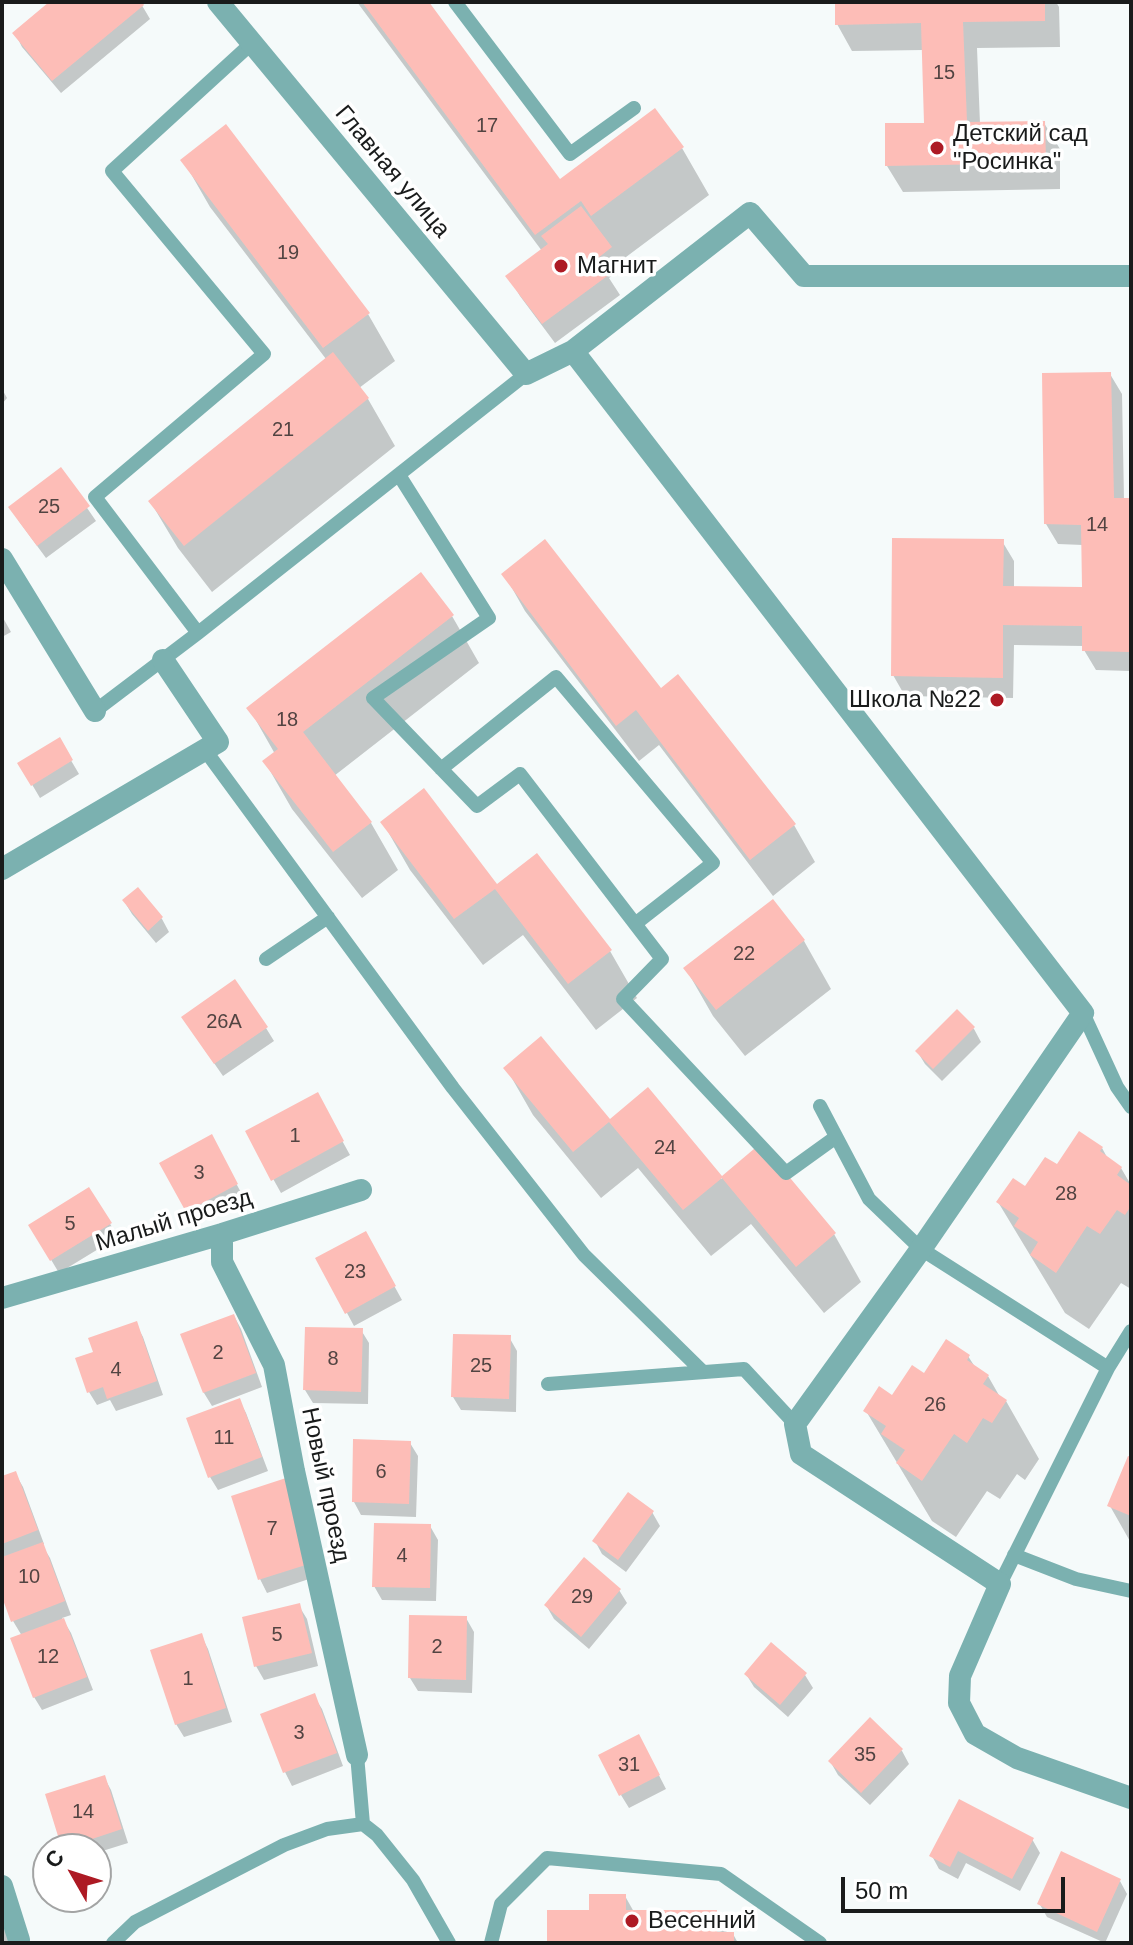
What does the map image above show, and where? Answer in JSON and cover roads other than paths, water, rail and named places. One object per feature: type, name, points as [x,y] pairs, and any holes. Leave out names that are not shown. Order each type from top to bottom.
[{"type":"street","name":"Главная улица","points":[[218,2],[526,374]]},
{"type":"street","points":[[526,374],[573,351],[750,213],[804,276],[1131,276]]},
{"type":"street","points":[[573,351],[1083,1013],[921,1249],[795,1424],[801,1454],[1000,1584],[960,1676],[959,1703],[975,1734],[1017,1758],[1131,1798]]},
{"type":"street","points":[[2,559],[95,711]]},
{"type":"street","points":[[2,869],[218,742],[163,660]]},
{"type":"street","name":"Малый проезд","points":[[2,1298],[361,1190]]},
{"type":"street","name":"Новый проезд","points":[[222,1234],[222,1262],[274,1365],[294,1471],[357,1755]]},
{"type":"street","points":[[2,1886],[19,1940]]},
{"type":"lane","points":[[455,2],[570,154],[634,108]]},
{"type":"lane","points":[[198,633],[95,497],[264,354],[112,171],[252,43]]},
{"type":"lane","points":[[95,711],[526,374]]},
{"type":"lane","points":[[399,475],[489,618],[373,698],[477,806],[520,774],[662,959],[623,999],[786,1173],[836,1137]]},
{"type":"lane","points":[[441,769],[556,677],[713,863],[635,924]]},
{"type":"lane","points":[[205,750],[453,1088],[584,1255],[703,1372]]},
{"type":"lane","points":[[266,959],[328,917]]},
{"type":"lane","points":[[1083,1013],[1117,1087],[1131,1107]]},
{"type":"lane","points":[[820,1106],[869,1199],[921,1249],[1108,1368]]},
{"type":"lane","points":[[1000,1584],[1108,1368],[1131,1331]]},
{"type":"lane","points":[[548,1384],[744,1369],[795,1424]]},
{"type":"lane","points":[[1014,1555],[1076,1579],[1131,1591]]},
{"type":"lane","points":[[357,1755],[363,1824]]},
{"type":"lane","points":[[113,1943],[135,1922],[284,1845],[327,1829],[363,1824],[377,1835],[413,1880],[449,1943]]},
{"type":"lane","points":[[491,1943],[501,1904],[547,1858],[721,1874],[820,1943]]},
{"type":"place","name":"Детский сад \"Росинка\"","points":[[937,148]]},
{"type":"place","name":"Магнит","points":[[561,266]]},
{"type":"place","name":"Школа №22","points":[[997,700]]},
{"type":"place","name":"Весенний","points":[[632,1921]]}]
